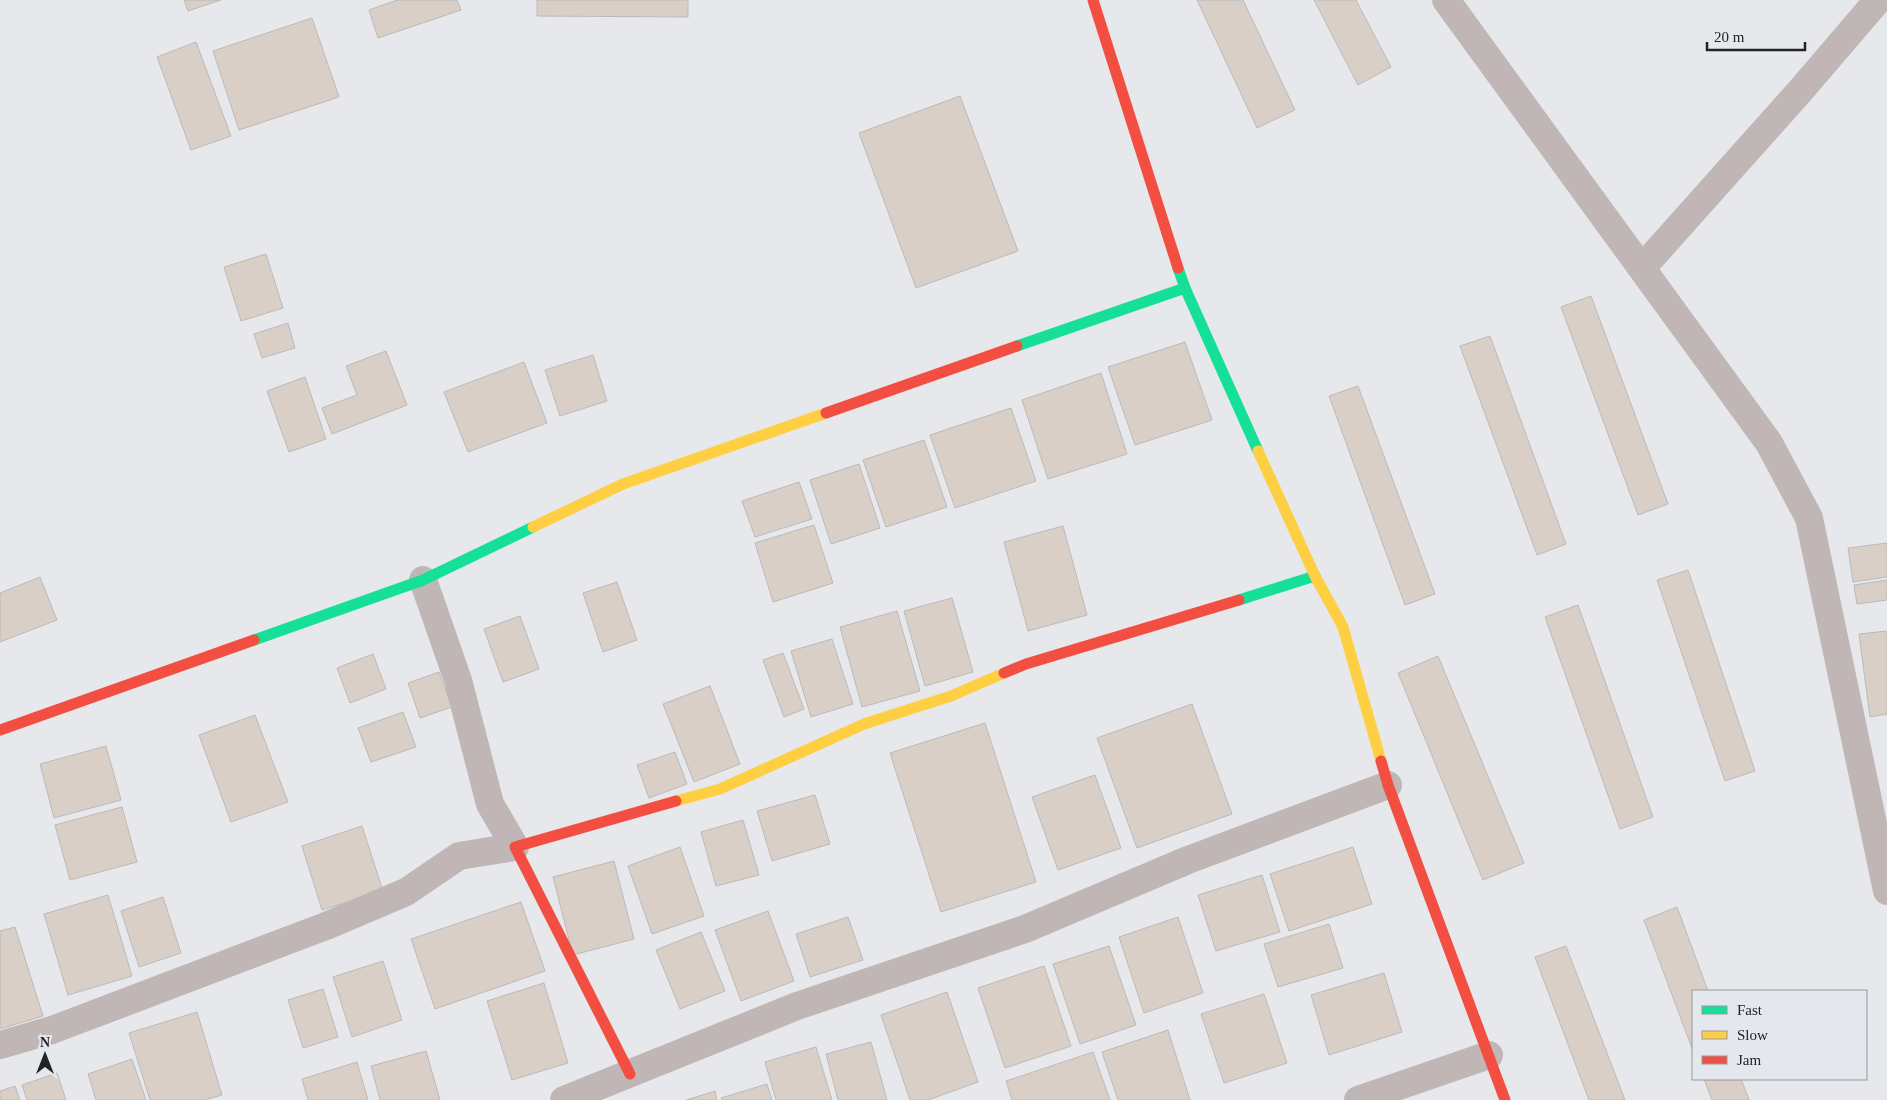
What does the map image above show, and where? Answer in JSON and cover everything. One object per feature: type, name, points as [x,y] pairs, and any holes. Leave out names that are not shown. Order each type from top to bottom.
[{"type":"street","points":[[1093,0],[1185,288],[1315,576],[1342,627],[1388,785],[1505,1100]]},
{"type":"street","points":[[1446,0],[1769,443],[1809,518],[1887,891]]},
{"type":"street","points":[[1642,268],[1801,90],[1878,0]]},
{"type":"street","points":[[0,730],[423,580],[624,484],[1185,288]]},
{"type":"street","points":[[0,1045],[52,1030],[326,926],[406,892],[459,856],[515,847],[720,789],[864,724],[950,696],[1026,664],[1137,632],[1315,576]]},
{"type":"street","points":[[423,580],[458,680],[490,804],[515,847],[630,1074]]},
{"type":"street","points":[[564,1100],[797,1006],[1025,929],[1188,860],[1388,785]]},
{"type":"street","points":[[1358,1100],[1489,1055]]},
{"type":"building","points":[[184,0],[221,0],[188,11]]},
{"type":"building","points":[[397,0],[457,0],[461,10],[378,38],[369,10]]},
{"type":"building","points":[[537,0],[688,0],[688,17],[537,16]]},
{"type":"building","points":[[1197,0],[1243,0],[1295,110],[1257,128]]},
{"type":"building","points":[[1314,0],[1356,0],[1391,67],[1358,85]]},
{"type":"building","points":[[312,18],[339,97],[239,130],[213,51]]},
{"type":"building","points":[[196,42],[231,136],[191,150],[157,57]]},
{"type":"building","points":[[960,96],[1018,251],[916,288],[859,133]]},
{"type":"building","points":[[266,254],[283,308],[241,321],[224,267]]},
{"type":"building","points":[[1591,296],[1668,504],[1638,515],[1561,307]]},
{"type":"building","points":[[288,323],[295,348],[262,358],[254,334]]},
{"type":"building","points":[[1490,336],[1566,544],[1537,555],[1460,346]]},
{"type":"building","points":[[1185,342],[1212,420],[1135,445],[1108,367]]},
{"type":"building","points":[[386,351],[407,405],[332,434],[322,408],[357,395],[346,366]]},
{"type":"building","points":[[593,355],[607,401],[560,416],[545,370]]},
{"type":"building","points":[[524,362],[547,423],[468,452],[444,392]]},
{"type":"building","points":[[1101,373],[1127,454],[1048,479],[1022,400]]},
{"type":"building","points":[[305,377],[326,439],[289,452],[267,391]]},
{"type":"building","points":[[1358,386],[1435,594],[1405,605],[1329,396]]},
{"type":"building","points":[[1011,408],[1036,481],[955,508],[930,435]]},
{"type":"building","points":[[924,440],[947,507],[886,527],[863,460]]},
{"type":"building","points":[[859,464],[880,528],[831,544],[810,480]]},
{"type":"building","points":[[799,482],[812,519],[755,537],[742,501]]},
{"type":"building","points":[[814,525],[833,583],[773,602],[755,543]]},
{"type":"building","points":[[1063,526],[1087,615],[1028,631],[1004,542]]},
{"type":"building","points":[[1887,543],[1887,577],[1853,582],[1848,548]]},
{"type":"building","points":[[1688,570],[1755,771],[1725,781],[1657,580]]},
{"type":"building","points":[[40,577],[57,620],[0,642],[0,593]]},
{"type":"building","points":[[1887,580],[1887,600],[1857,604],[1854,585]]},
{"type":"building","points":[[617,582],[637,640],[603,652],[583,593]]},
{"type":"building","points":[[952,598],[973,672],[925,686],[904,611]]},
{"type":"building","points":[[1578,605],[1653,817],[1620,829],[1545,617]]},
{"type":"building","points":[[897,611],[920,691],[862,707],[840,627]]},
{"type":"building","points":[[520,616],[539,669],[503,682],[484,629]]},
{"type":"building","points":[[1887,631],[1887,714],[1870,717],[1859,634]]},
{"type":"building","points":[[832,639],[853,704],[811,717],[791,651]]},
{"type":"building","points":[[783,653],[804,709],[784,717],[763,660]]},
{"type":"building","points":[[373,654],[386,689],[350,703],[337,668]]},
{"type":"building","points":[[1438,656],[1524,863],[1483,880],[1398,673]]},
{"type":"building","points":[[439,672],[452,707],[420,718],[408,683]]},
{"type":"building","points":[[710,686],[740,764],[694,782],[663,704]]},
{"type":"building","points":[[1192,704],[1232,814],[1137,848],[1097,738]]},
{"type":"building","points":[[403,712],[416,747],[371,762],[358,728]]},
{"type":"building","points":[[255,715],[288,802],[231,822],[199,735]]},
{"type":"building","points":[[985,723],[1036,882],[941,912],[890,753]]},
{"type":"building","points":[[106,746],[121,800],[54,818],[40,764]]},
{"type":"building","points":[[675,752],[687,784],[649,798],[637,765]]},
{"type":"building","points":[[1095,775],[1121,848],[1058,870],[1032,797]]},
{"type":"building","points":[[815,795],[830,844],[772,861],[757,811]]},
{"type":"building","points":[[122,807],[137,862],[70,880],[55,825]]},
{"type":"building","points":[[743,820],[759,875],[716,886],[701,832]]},
{"type":"building","points":[[362,826],[383,891],[322,910],[302,846]]},
{"type":"building","points":[[680,847],[704,916],[652,934],[628,866]]},
{"type":"building","points":[[1353,847],[1372,904],[1289,931],[1270,874]]},
{"type":"building","points":[[614,861],[634,939],[573,955],[553,877]]},
{"type":"building","points":[[1262,875],[1280,932],[1216,951],[1198,895]]},
{"type":"building","points":[[108,895],[132,976],[68,995],[44,914]]},
{"type":"building","points":[[163,897],[181,953],[139,967],[121,911]]},
{"type":"building","points":[[521,902],[545,971],[435,1009],[411,939]]},
{"type":"building","points":[[1677,907],[1708,990],[1692,990],[1692,1048],[1644,920]]},
{"type":"building","points":[[768,911],[794,981],[741,1001],[715,930]]},
{"type":"building","points":[[848,917],[863,960],[810,977],[796,934]]},
{"type":"building","points":[[1178,917],[1203,993],[1144,1013],[1119,937]]},
{"type":"building","points":[[1329,924],[1343,968],[1278,987],[1264,944]]},
{"type":"building","points":[[15,927],[43,1016],[0,1029],[0,931]]},
{"type":"building","points":[[701,932],[725,991],[680,1009],[656,950]]},
{"type":"building","points":[[1109,946],[1136,1025],[1080,1044],[1053,964]]},
{"type":"building","points":[[1566,946],[1625,1100],[1589,1100],[1535,957]]},
{"type":"building","points":[[383,961],[402,1020],[352,1037],[333,977]]},
{"type":"building","points":[[1044,966],[1071,1046],[1005,1068],[978,988]]},
{"type":"building","points":[[1384,973],[1402,1032],[1329,1055],[1311,995]]},
{"type":"building","points":[[544,983],[568,1063],[512,1080],[487,1001]]},
{"type":"building","points":[[323,989],[338,1037],[303,1048],[288,1000]]},
{"type":"building","points":[[947,992],[978,1082],[928,1100],[910,1100],[881,1015]]},
{"type":"building","points":[[1264,994],[1287,1063],[1224,1083],[1201,1014]]},
{"type":"building","points":[[197,1012],[222,1095],[205,1100],[150,1100],[129,1033]]},
{"type":"building","points":[[1168,1030],[1190,1100],[1118,1100],[1102,1052]]},
{"type":"building","points":[[871,1042],[887,1100],[838,1100],[826,1054]]},
{"type":"building","points":[[816,1047],[832,1100],[776,1100],[765,1062]]},
{"type":"building","points":[[426,1051],[440,1100],[380,1100],[371,1066]]},
{"type":"building","points":[[1093,1052],[1110,1100],[1012,1100],[1006,1081]]},
{"type":"building","points":[[132,1059],[146,1100],[96,1100],[88,1074]]},
{"type":"building","points":[[357,1062],[368,1100],[308,1100],[302,1079]]},
{"type":"building","points":[[57,1073],[66,1100],[27,1100],[22,1085]]},
{"type":"building","points":[[1704,1080],[1741,1080],[1749,1100],[1712,1100]]},
{"type":"building","points":[[767,1084],[772,1100],[722,1100],[721,1098]]},
{"type":"building","points":[[15,1086],[20,1100],[0,1100],[0,1091]]},
{"type":"building","points":[[715,1091],[717,1100],[686,1100]]},
{"type":"traffic: fast","points":[[1178,268],[1185,288],[1258,451]]},
{"type":"traffic: fast","points":[[1017,346],[1185,288]]},
{"type":"traffic: fast","points":[[254,640],[423,580],[533,527]]},
{"type":"traffic: fast","points":[[1239,600],[1315,576]]},
{"type":"traffic: slow","points":[[533,527],[623,484],[826,413]]},
{"type":"traffic: slow","points":[[1258,451],[1315,576],[1343,627],[1381,761]]},
{"type":"traffic: slow","points":[[676,801],[720,789],[864,724],[951,696],[1004,673]]},
{"type":"traffic: jam","points":[[1093,0],[1178,268]]},
{"type":"traffic: jam","points":[[826,413],[1017,346]]},
{"type":"traffic: jam","points":[[1004,673],[1026,664],[1239,600]]},
{"type":"traffic: jam","points":[[0,730],[254,640]]},
{"type":"traffic: jam","points":[[1381,761],[1388,785],[1505,1100]]},
{"type":"traffic: jam","points":[[630,1074],[515,847],[676,801]]}]
